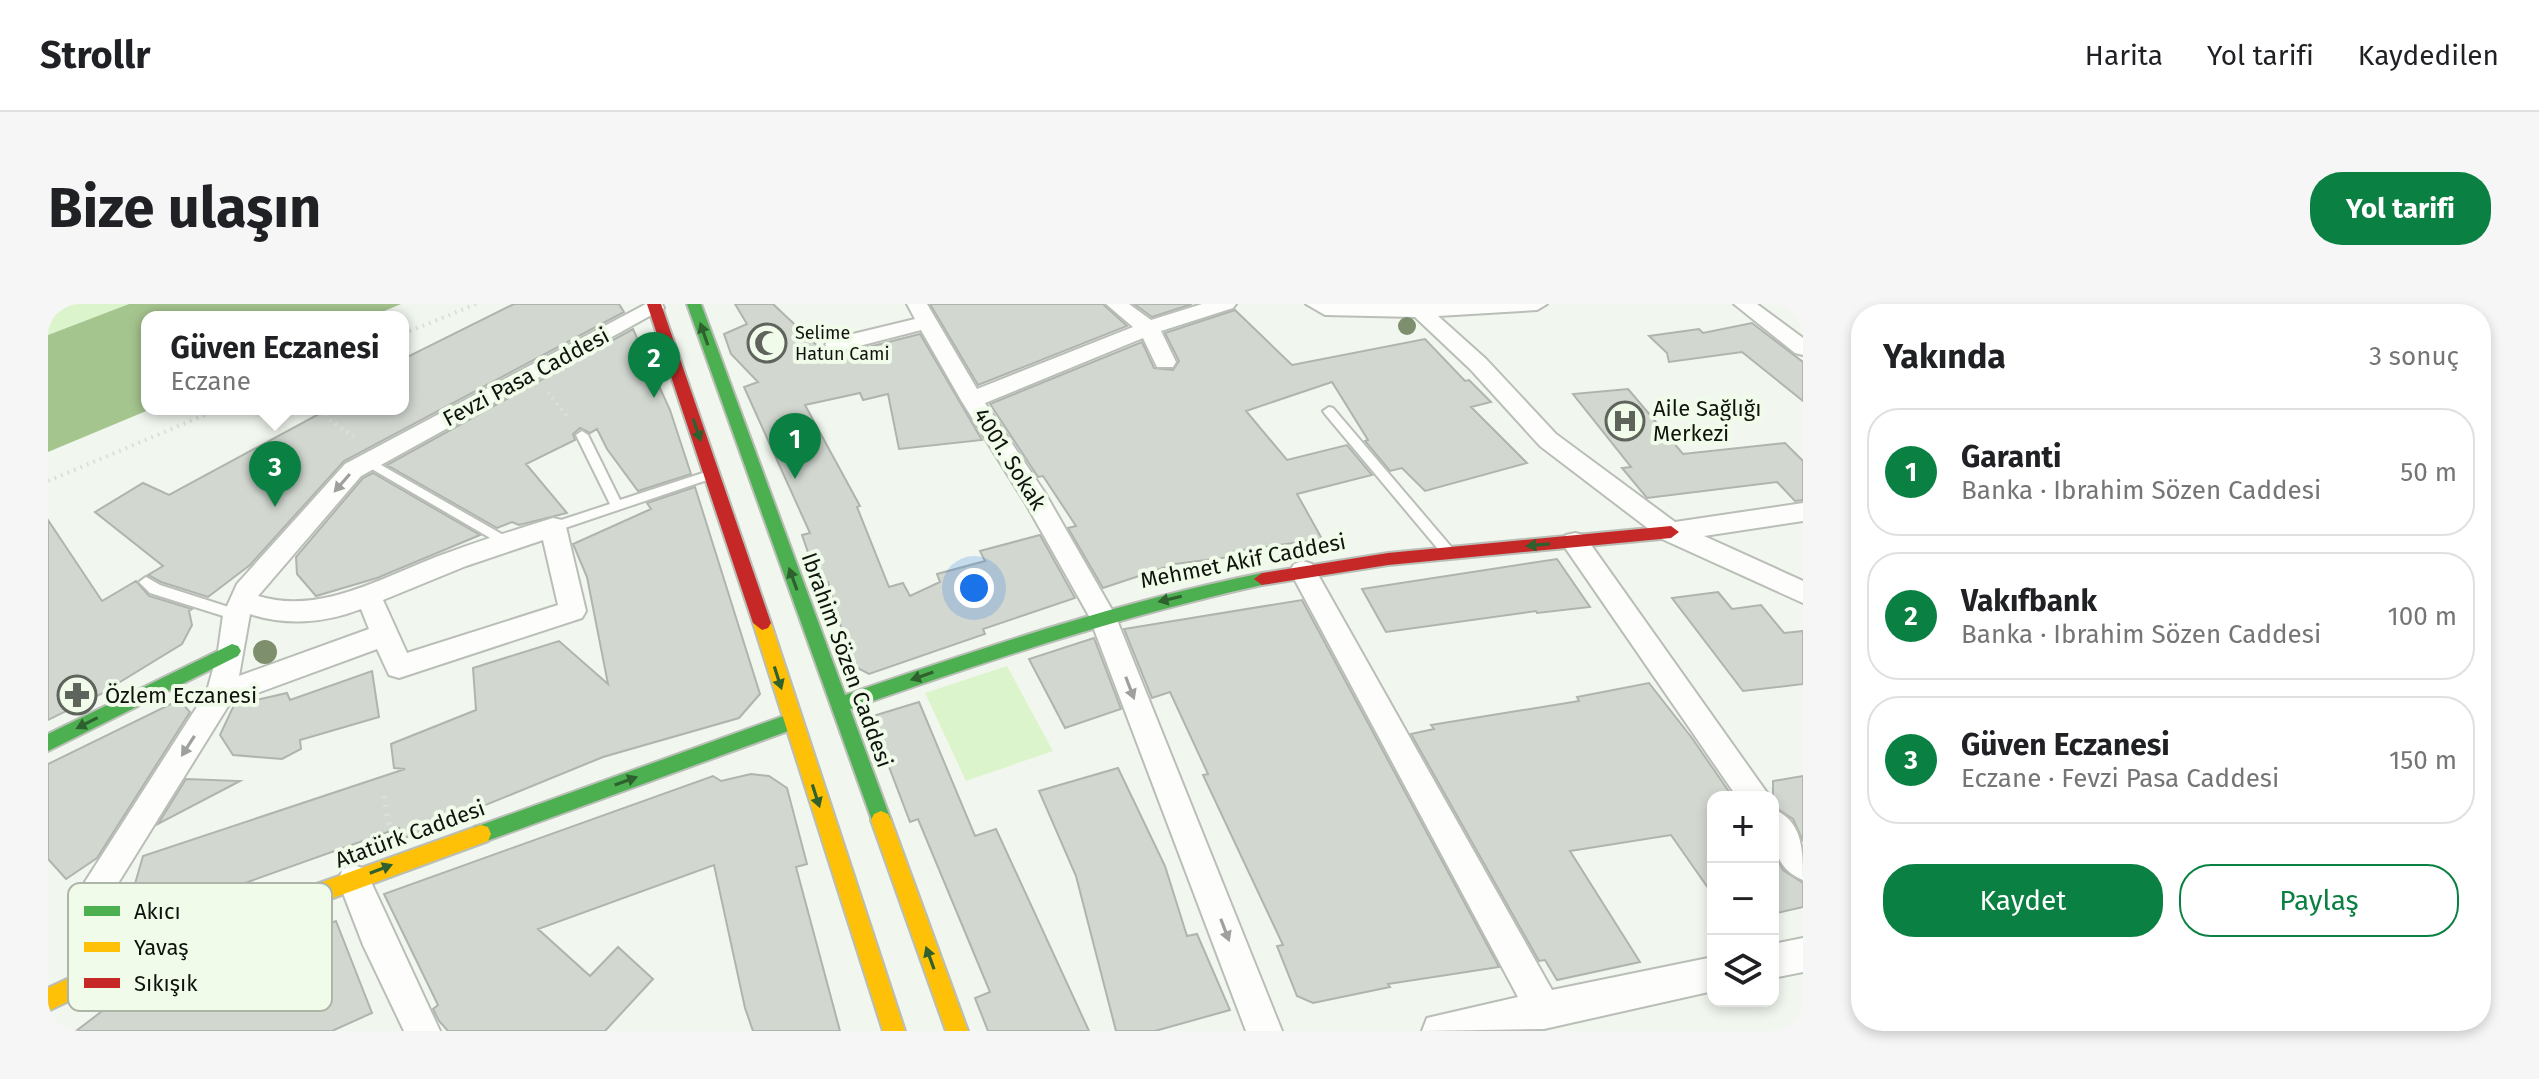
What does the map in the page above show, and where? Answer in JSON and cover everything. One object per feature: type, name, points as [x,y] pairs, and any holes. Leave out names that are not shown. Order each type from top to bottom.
[{"type":"main road","name":"Ibrahim Sözen Caddesi","points":[[694,304],[957,1031]]},
{"type":"main road","points":[[654,306],[894,1031]]},
{"type":"main road","name":"Mehmet Akif Caddesi","points":[[838,705],[1102,615],[1303,571],[1448,552],[1671,532]]},
{"type":"main road","points":[[48,743],[232,651]]},
{"type":"main road","name":"Atatürk Caddesi","points":[[332,888],[792,721]]},
{"type":"main road","name":"Atatürk Caddesi","points":[[48,1000],[68,990]]},
{"type":"street","points":[[1116,304],[1149,328],[1165,362]]},
{"type":"street","points":[[972,400],[1176,317],[1226,304]]},
{"type":"street","points":[[1316,304],[1325,309],[1420,311],[1537,304]]},
{"type":"street","points":[[1744,304],[1803,348]]},
{"type":"street","name":"Fevzi Pasa Caddesi","points":[[100,883],[220,695],[239,608],[246,591],[353,470],[654,306]]},
{"type":"street","points":[[1420,311],[1478,364],[1548,440],[1671,532],[1803,593]]},
{"type":"street","points":[[836,345],[922,313]]},
{"type":"street","name":"4001. Sokak","points":[[922,313],[972,400],[1036,499],[1102,615],[1264,1031]]},
{"type":"street","points":[[1671,532],[1803,512]]},
{"type":"street","points":[[1741,521],[1742,546],[1758,573]]},
{"type":"street","points":[[239,608],[273,611],[335,608],[368,595],[553,527],[573,611],[399,667],[368,595]]},
{"type":"street","points":[[1575,542],[1751,791]]},
{"type":"street","points":[[1303,571],[1544,1011]]},
{"type":"street","points":[[220,695],[385,635]]},
{"type":"street","points":[[1779,831],[1803,865]]},
{"type":"street","points":[[354,880],[375,933],[422,1031]]},
{"type":"street","points":[[1779,960],[1803,955]]},
{"type":"street","points":[[1440,1031],[1707,975]]},
{"type":"lane","points":[[1329,411],[1448,552]]},
{"type":"lane","points":[[582,435],[617,506]]},
{"type":"lane","points":[[375,458],[508,543]]},
{"type":"lane","points":[[553,527],[712,474]]},
{"type":"lane","points":[[146,582],[155,589],[239,608]]},
{"type":"path","points":[[409,332],[476,304]]},
{"type":"path","points":[[533,373],[582,435]]},
{"type":"path","points":[[48,481],[205,415]]},
{"type":"path","points":[[325,415],[375,458]]},
{"type":"shaded area","points":[[48,304],[129,304],[48,335]]},
{"type":"shaded area","points":[[129,304],[401,304],[384,311],[141,311],[141,413],[48,452],[48,335]]},
{"type":"shaded area","points":[[1007,666],[1053,751],[966,781],[925,693]]},
{"type":"building","points":[[514,304],[619,304],[624,312],[344,461],[250,565],[208,597],[148,575],[163,566],[95,512],[143,483],[169,495],[317,415],[409,415],[409,356]]},
{"type":"building","points":[[735,304],[773,304],[826,354],[837,355],[920,334],[982,440],[899,449],[888,394],[863,400],[860,393],[805,405],[860,506],[857,507],[889,587],[903,583],[910,596],[940,582],[937,574],[985,561],[980,551],[1040,535],[1075,598],[983,629],[985,634],[869,674],[852,665],[828,582],[819,584],[802,535],[810,533],[744,387],[758,382],[731,354],[724,334],[747,324]]},
{"type":"building","points":[[930,304],[1103,304],[1127,326],[978,385]]},
{"type":"building","points":[[1134,304],[1192,304],[1152,317]]},
{"type":"building","points":[[1235,310],[1292,365],[1425,339],[1465,381],[1469,380],[1491,402],[1471,407],[1527,463],[1425,491],[1402,468],[1390,471],[1365,441],[1368,440],[1332,382],[1246,411],[1287,460],[1347,445],[1372,475],[1297,494],[1322,539],[1235,551],[1238,556],[1175,564],[1103,588],[1068,528],[1076,526],[1043,476],[1038,477],[990,404],[1142,342],[1154,368],[1173,370],[1179,361],[1165,333]]},
{"type":"building","points":[[1752,323],[1803,362],[1803,401],[1742,352],[1669,362],[1667,353],[1649,336],[1699,329],[1703,333]]},
{"type":"building","points":[[633,329],[670,410],[691,474],[638,491],[607,449],[597,429],[590,433],[580,428],[573,434],[575,440],[526,464],[567,513],[519,525],[512,522],[497,528],[387,465]]},
{"type":"building","points":[[1628,389],[1683,454],[1785,443],[1803,461],[1803,500],[1795,501],[1777,482],[1647,498],[1622,468],[1631,467],[1573,394]]},
{"type":"building","points":[[373,473],[480,535],[377,578],[316,596],[297,574],[296,557],[363,478]]},
{"type":"building","points":[[695,487],[760,694],[739,718],[603,757],[400,840],[399,828],[245,883],[135,883],[143,856],[405,769],[394,768],[391,744],[476,710],[473,668],[559,641],[608,684],[587,577],[573,544],[651,509],[647,503]]},
{"type":"building","points":[[48,520],[102,601],[136,581],[149,596],[192,609],[189,611],[192,625],[182,644],[109,690],[48,720]]},
{"type":"building","points":[[1557,559],[1590,607],[1536,611],[1386,632],[1362,589]]},
{"type":"building","points":[[1718,592],[1732,609],[1761,605],[1784,633],[1803,631],[1803,684],[1743,691],[1672,598]]},
{"type":"building","points":[[1302,600],[1499,967],[1388,984],[1390,987],[1313,1003],[1297,996],[1277,946],[1283,945],[1203,775],[1208,774],[1170,692],[1152,698],[1124,629]]},
{"type":"building","points":[[1094,638],[1121,709],[1065,728],[1029,659]]},
{"type":"building","points":[[372,671],[379,717],[300,740],[301,749],[282,759],[233,755],[220,735],[234,705],[287,693],[290,700]]},
{"type":"building","points":[[1649,683],[1729,791],[1707,791],[1707,886],[1671,835],[1570,851],[1640,962],[1557,980],[1545,960],[1539,961],[1411,734],[1434,729],[1431,725],[1579,701],[1577,697]]},
{"type":"building","points":[[179,700],[190,712],[97,858],[66,879],[48,859],[48,764]]},
{"type":"building","points":[[919,702],[975,836],[996,829],[1089,1031],[988,1031],[975,998],[990,992],[918,819],[910,822],[870,717]]},
{"type":"building","points":[[1118,768],[1165,866],[1187,936],[1197,934],[1230,1010],[1155,1031],[1116,1031],[1076,876],[1039,791]]},
{"type":"building","points":[[751,774],[769,776],[787,788],[807,864],[796,867],[840,1031],[753,1031],[745,1008],[714,865],[538,929],[590,976],[618,947],[653,979],[605,1031],[448,1031],[439,1021],[433,1009],[438,1005],[384,894],[713,776],[721,781]]},
{"type":"building","points":[[1803,776],[1803,841],[1793,819],[1779,810],[1779,791],[1773,791],[1773,781]]},
{"type":"building","points":[[186,779],[240,781],[158,824]]},
{"type":"building","points":[[1779,862],[1783,870],[1803,883],[1803,907],[1779,913]]},
{"type":"building","points":[[336,921],[372,1013],[332,1031],[76,1031],[102,1011],[332,1011],[332,922]]},
{"type":"traffic: fast","points":[[694,304],[881,820]]},
{"type":"traffic: fast","points":[[838,705],[995,651],[1101,619],[1262,579]]},
{"type":"traffic: fast","points":[[48,743],[232,651]]},
{"type":"traffic: fast","points":[[481,834],[792,721]]},
{"type":"traffic: slow","points":[[762,623],[894,1031]]},
{"type":"traffic: slow","points":[[881,820],[957,1031]]},
{"type":"traffic: slow","points":[[332,888],[481,834]]},
{"type":"traffic: slow","points":[[48,1000],[68,990]]},
{"type":"traffic: jam","points":[[654,304],[762,623]]},
{"type":"traffic: jam","points":[[1262,579],[1388,559],[1671,532]]},
{"type":"place","name":"Selime Hatun Cami","points":[[767,343]]},
{"type":"place","name":"Vakıfbank","points":[[654,398]]},
{"type":"place","name":"Aile Sağlığı Merkezi","points":[[1625,421]]},
{"type":"place","name":"Garanti","points":[[795,479]]},
{"type":"place","name":"Güven Eczanesi","points":[[275,507]]},
{"type":"place","name":"Özlem Eczanesi","points":[[77,695]]}]
